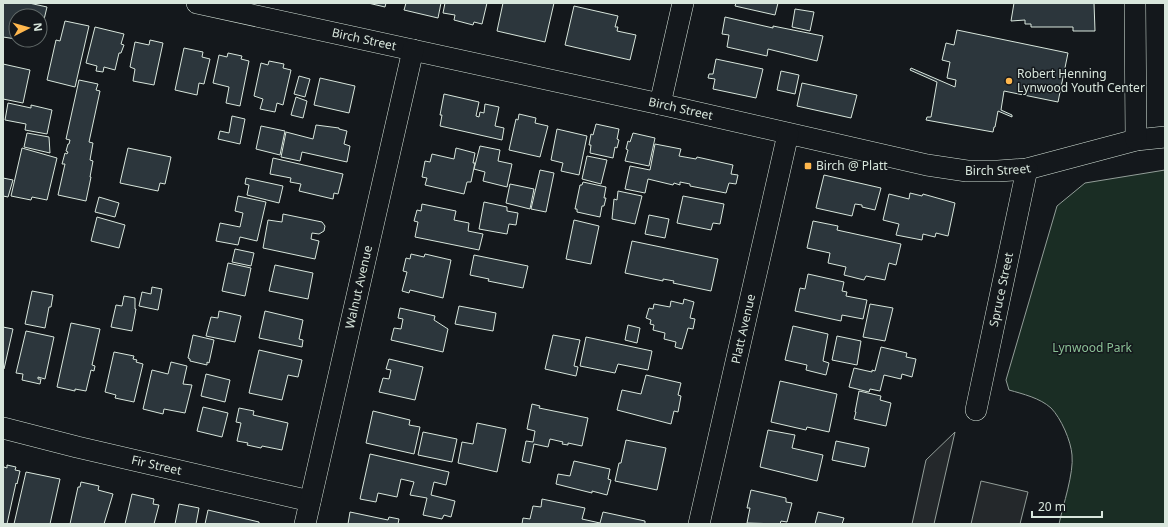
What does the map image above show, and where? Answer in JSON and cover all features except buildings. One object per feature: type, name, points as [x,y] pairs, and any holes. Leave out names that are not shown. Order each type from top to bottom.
[{"type":"street","name":"Birch Street","points":[[197,3],[660,104],[927,165],[967,171],[1028,169],[1136,140],[1165,137]]},
{"type":"street","points":[[660,104],[683,3]]},
{"type":"street","points":[[1135,3],[1136,140]]},
{"type":"street","name":"Walnut Avenue","points":[[305,524],[413,50]]},
{"type":"street","name":"Platt Avenue","points":[[699,524],[788,134]]},
{"type":"street","name":"Spruce Street","points":[[976,410],[1028,169]]},
{"type":"street","name":"Fir Street","points":[[3,428],[77,447],[310,501]]},
{"type":"green space","name":"Lynwood Park","points":[[1165,170],[1165,524],[1059,524],[1068,489],[1072,462],[1068,437],[1055,412],[1051,408],[1037,399],[1009,390],[1006,380],[1057,206],[1085,183]]},
{"type":"shaded area","points":[[955,432],[934,524],[912,524],[926,460]]},
{"type":"shaded area","points":[[981,481],[1028,492],[1020,524],[971,524]]},
{"type":"place","name":"Robert Henning Lynwood Youth Center","points":[[1009,81]]},
{"type":"place","name":"Birch @ Platt","points":[[808,166]]}]
